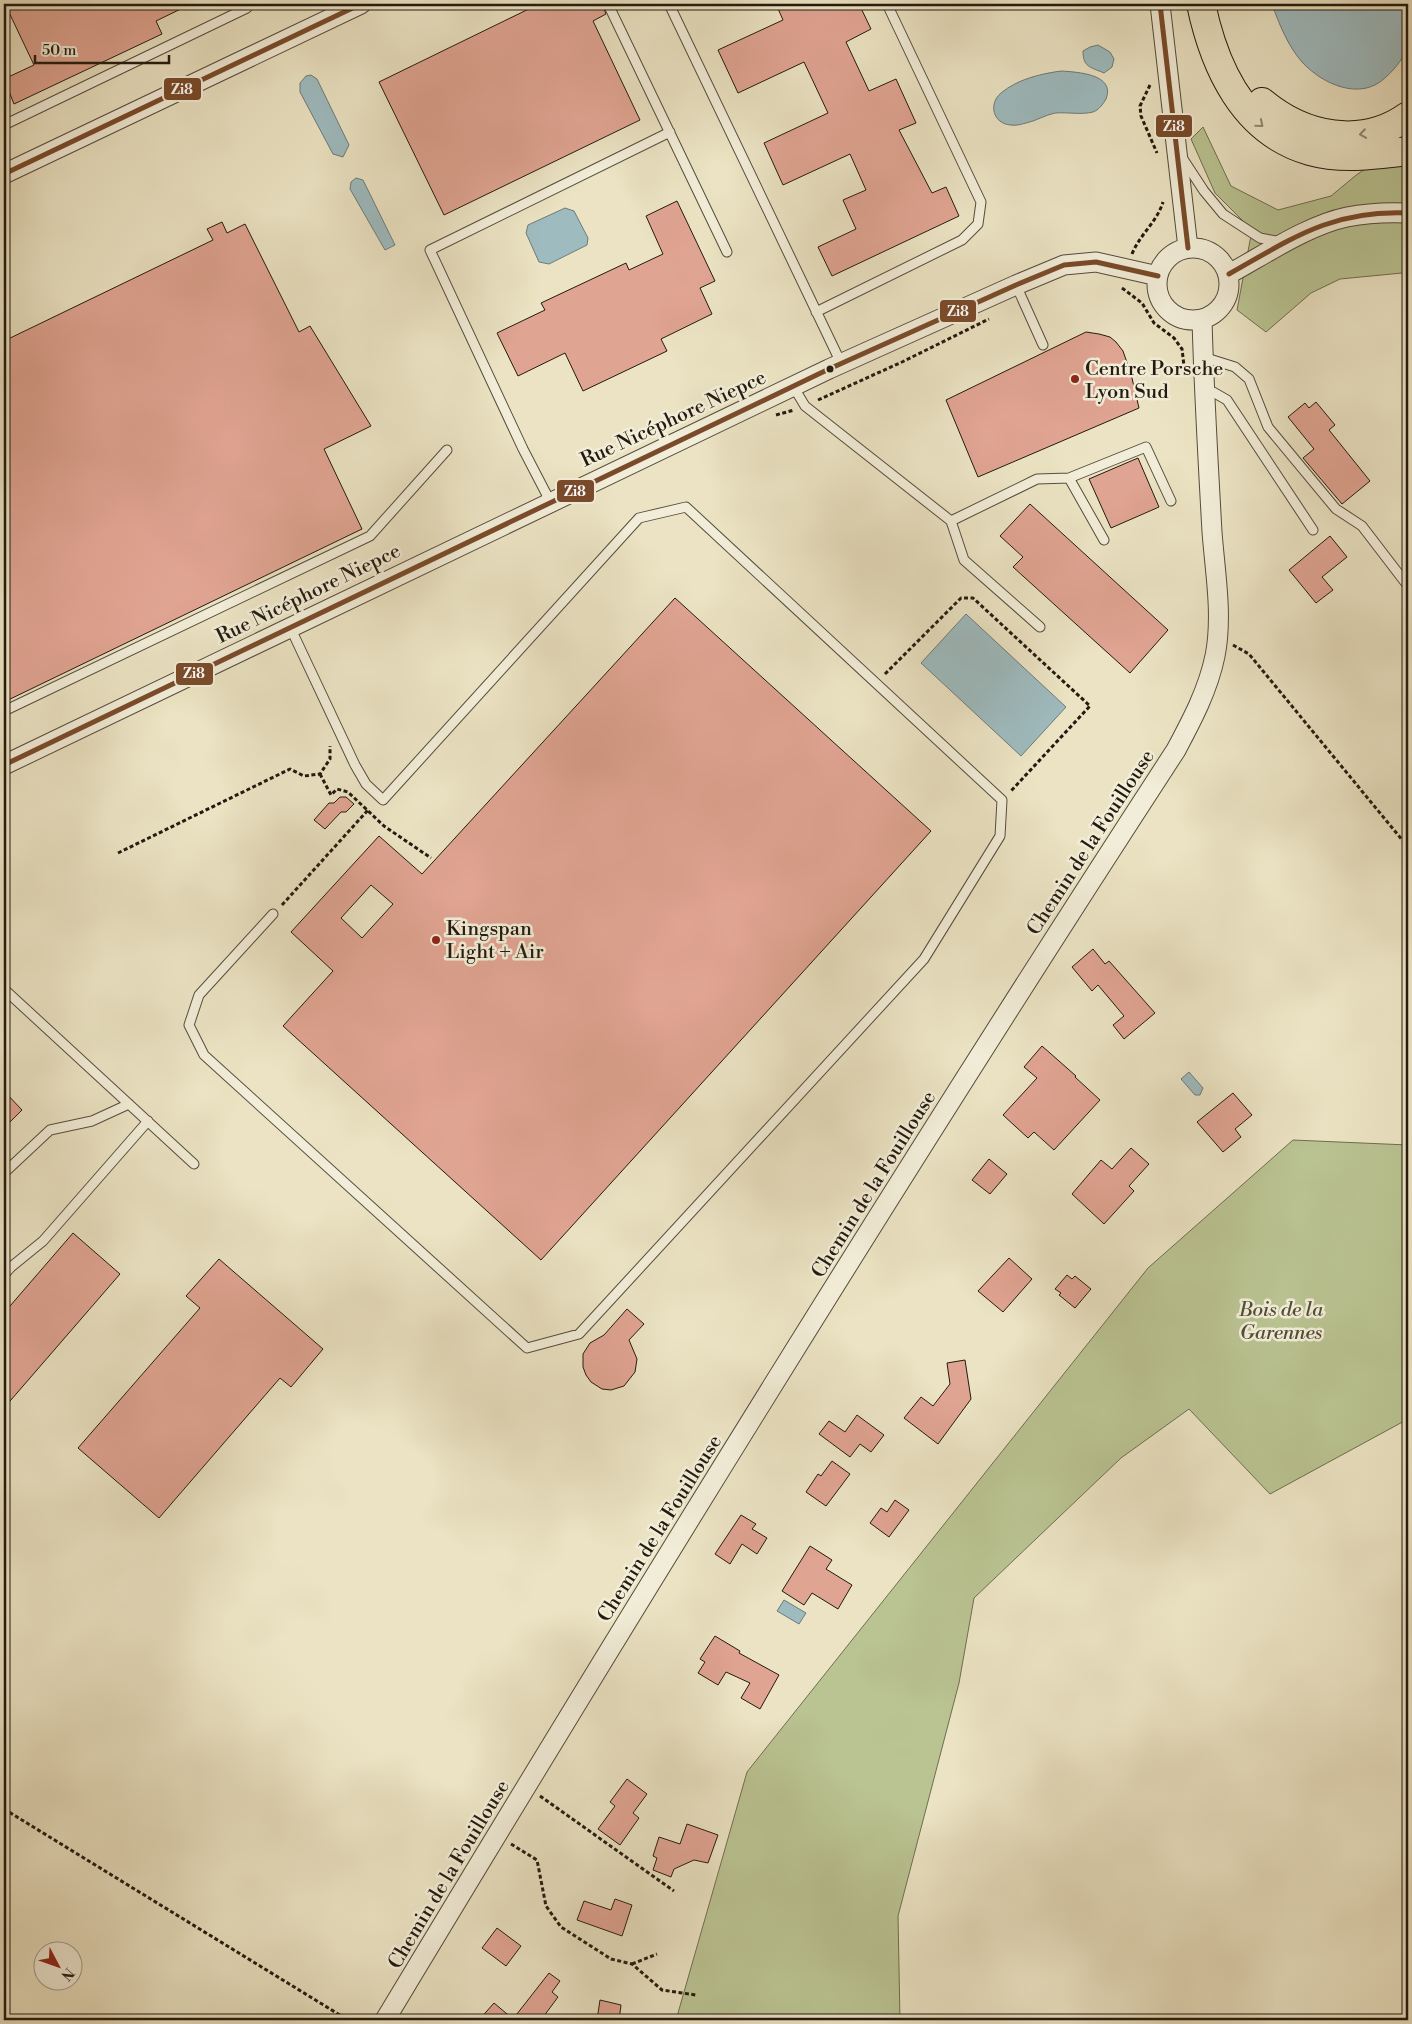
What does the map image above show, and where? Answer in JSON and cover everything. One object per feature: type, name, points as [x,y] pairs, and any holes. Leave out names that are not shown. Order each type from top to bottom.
[{"type":"highway","points":[[1200,4],[1210,40],[1226,80],[1242,106],[1263,126],[1300,148],[1322,154],[1360,156],[1408,151]]},
{"type":"highway","points":[[1214,4],[1222,34],[1237,68],[1261,101],[1280,116],[1316,132],[1344,136],[1379,131],[1408,116]]},
{"type":"street","points":[[4,174],[361,4]]},
{"type":"street","points":[[1160,4],[1188,248]]},
{"type":"street","points":[[1228,274],[1283,242],[1345,218],[1388,212],[1408,213]]},
{"type":"street","points":[[1188,248],[1201,248],[1213,253],[1223,262],[1228,274],[1230,286],[1228,297],[1221,308],[1213,315],[1202,320],[1187,320],[1173,315],[1163,305],[1157,291],[1161,266],[1177,251],[1188,248]]},
{"type":"street","name":"Rue Nicéphore Niepce","points":[[4,765],[550,501],[841,363],[1016,285],[1064,265],[1096,262],[1158,276]]},
{"type":"street","name":"Chemin de la Fouillouse","points":[[385,2020],[719,1473],[929,1136],[1176,750],[1198,709],[1215,656],[1218,617],[1204,392],[1202,320]]},
{"type":"lane","points":[[4,125],[247,8],[245,4]]},
{"type":"lane","points":[[608,4],[727,252]]},
{"type":"lane","points":[[668,4],[841,363]]},
{"type":"lane","points":[[816,312],[962,240],[978,224],[981,202],[887,4]]},
{"type":"lane","points":[[550,501],[523,449],[430,250],[670,132]]},
{"type":"lane","points":[[1177,151],[1204,191],[1223,214],[1260,238],[1283,242]]},
{"type":"lane","points":[[1016,285],[1042,345]]},
{"type":"lane","points":[[1203,357],[1235,367],[1248,379],[1268,427],[1336,509],[1362,526],[1408,586]]},
{"type":"lane","points":[[793,386],[805,406],[951,521],[964,560],[1040,627]]},
{"type":"lane","points":[[1204,392],[1213,392],[1227,400],[1313,530]]},
{"type":"lane","points":[[951,521],[1037,479],[1069,478],[1146,446],[1171,501]]},
{"type":"lane","points":[[4,711],[370,536],[447,450]]},
{"type":"lane","points":[[1069,478],[1104,540]]},
{"type":"lane","points":[[273,914],[199,995],[189,1025],[204,1055],[527,1348],[579,1334],[924,959],[1000,836],[1002,800],[686,507],[639,518],[383,800],[366,784],[290,627]]},
{"type":"lane","points":[[4,989],[194,1164]]},
{"type":"lane","points":[[4,1174],[50,1130],[92,1121],[129,1104]]},
{"type":"lane","points":[[4,1275],[11,1266],[43,1241],[148,1121]]},
{"type":"path","points":[[1149,77],[1150,86],[1140,106],[1141,116],[1157,152],[1158,160]]},
{"type":"path","points":[[1162,194],[1163,202],[1158,216],[1137,243],[1128,268],[1124,288],[1142,303],[1154,322],[1174,338],[1182,349],[1185,375]]},
{"type":"path","points":[[876,683],[960,598],[973,598],[1090,706],[1002,800]]},
{"type":"path","points":[[1217,636],[1249,654],[1408,848]]},
{"type":"path","points":[[118,853],[290,769],[304,776],[320,774],[330,759],[330,744],[343,738]]},
{"type":"path","points":[[320,774],[331,795],[337,789],[348,792],[384,826],[431,858]]},
{"type":"path","points":[[273,914],[368,810]]},
{"type":"path","points":[[527,1787],[674,1891]]},
{"type":"path","points":[[4,1809],[348,2020]]},
{"type":"path","points":[[498,1836],[537,1860],[546,1906],[561,1927],[610,1959],[632,1964],[662,1990],[696,1995]]},
{"type":"path","points":[[632,1964],[657,1954]]},
{"type":"green space","points":[[1203,127],[1231,186],[1278,210],[1331,196],[1355,176],[1408,138],[1408,274],[1340,279],[1311,293],[1266,332],[1237,310],[1252,230],[1215,193],[1191,139]]},
{"type":"green space","name":"Bois de la Garennes","points":[[1293,1140],[1408,1145],[1408,1419],[1270,1494],[1189,1409],[1121,1458],[974,1598],[959,1683],[898,1916],[900,2020],[676,2020],[747,1772],[1148,1268]]},
{"type":"water","points":[[1272,4],[1408,4],[1409,33],[1407,47],[1397,66],[1376,84],[1354,89],[1342,87],[1320,77],[1302,62],[1284,34]]},
{"type":"water","points":[[1098,45],[1110,52],[1114,59],[1112,67],[1104,73],[1088,66],[1083,56],[1083,51]]},
{"type":"water","points":[[1061,71],[1076,72],[1100,79],[1108,91],[1101,107],[1093,112],[1055,113],[1017,125],[1005,124],[996,117],[994,108],[997,97],[1008,88],[1030,78]]},
{"type":"water","points":[[311,75],[317,79],[349,145],[343,157],[333,154],[300,92],[300,83],[306,76]]},
{"type":"water","points":[[356,178],[363,180],[395,245],[385,250],[350,189],[351,182]]},
{"type":"water","points":[[565,208],[574,211],[588,238],[587,245],[549,264],[539,262],[526,233],[528,225]]},
{"type":"water","points":[[966,614],[1066,707],[1021,756],[921,663]]},
{"type":"water","points":[[1189,1072],[1203,1088],[1200,1095],[1195,1095],[1181,1079]]},
{"type":"water","points":[[784,1600],[806,1613],[799,1624],[777,1611]]},
{"type":"building","points":[[5,4],[191,4],[156,21],[162,34],[14,104],[4,79],[34,65]]},
{"type":"building","points":[[539,4],[602,4],[606,14],[593,21],[640,120],[444,215],[379,82]]},
{"type":"building","points":[[776,4],[859,4],[871,29],[846,42],[869,91],[896,79],[916,123],[899,130],[932,193],[946,187],[959,216],[832,276],[818,247],[856,229],[843,200],[866,190],[850,154],[783,185],[764,143],[828,113],[804,62],[738,93],[718,50],[783,20]]},
{"type":"building","points":[[677,201],[715,281],[700,288],[712,314],[661,339],[667,351],[583,391],[565,353],[518,376],[497,333],[545,310],[541,303],[626,263],[629,270],[663,254],[646,216]]},
{"type":"building","points":[[222,222],[227,233],[245,224],[299,332],[310,326],[371,426],[324,449],[362,529],[4,702],[4,341],[213,240],[207,229]]},
{"type":"building","points":[[1086,332],[1110,337],[1123,351],[1139,408],[978,477],[946,400]]},
{"type":"building","points":[[1316,402],[1335,425],[1329,430],[1370,481],[1342,504],[1303,458],[1314,449],[1288,417],[1305,403],[1309,408]]},
{"type":"building","points":[[1138,458],[1159,507],[1111,528],[1089,479]]},
{"type":"building","points":[[1030,504],[1168,630],[1130,673],[1013,567],[1023,557],[1000,536]]},
{"type":"building","points":[[1330,536],[1347,557],[1322,577],[1333,590],[1316,603],[1289,570]]},
{"type":"building","points":[[675,598],[931,831],[541,1260],[283,1026],[333,971],[291,932],[379,836],[422,874]],"holes":[[[371,885],[393,904],[362,938],[341,918]]]},
{"type":"building","points":[[340,797],[346,797],[354,804],[346,812],[341,812],[325,829],[314,820],[329,803],[334,803]]},
{"type":"building","points":[[1093,949],[1105,964],[1109,961],[1155,1013],[1124,1039],[1113,1025],[1124,1016],[1098,985],[1092,991],[1072,967]]},
{"type":"building","points":[[1042,1046],[1100,1100],[1054,1150],[1034,1132],[1028,1138],[1003,1115],[1037,1078],[1024,1067]]},
{"type":"building","points":[[4,1091],[22,1110],[4,1128]]},
{"type":"building","points":[[1233,1093],[1252,1115],[1235,1129],[1241,1137],[1223,1152],[1197,1122]]},
{"type":"building","points":[[1131,1148],[1149,1164],[1129,1186],[1134,1191],[1104,1224],[1072,1194],[1101,1160],[1112,1169]]},
{"type":"building","points":[[989,1159],[1007,1174],[990,1194],[972,1180]]},
{"type":"building","points":[[73,1233],[120,1274],[4,1408],[4,1313]]},
{"type":"building","points":[[1009,1258],[1032,1279],[1003,1312],[978,1291]]},
{"type":"building","points":[[219,1259],[323,1349],[291,1387],[280,1378],[159,1518],[78,1448],[200,1308],[186,1296]]},
{"type":"building","points":[[1067,1275],[1072,1279],[1075,1276],[1091,1289],[1075,1308],[1059,1295],[1061,1293],[1055,1289]]},
{"type":"building","points":[[627,1309],[644,1324],[629,1340],[637,1359],[635,1372],[624,1386],[611,1390],[602,1389],[591,1382],[586,1375],[583,1367],[583,1354],[590,1343],[604,1335]]},
{"type":"building","points":[[965,1360],[971,1399],[938,1444],[904,1418],[921,1397],[933,1406],[950,1384],[947,1363]]},
{"type":"building","points":[[857,1415],[884,1435],[871,1452],[860,1444],[850,1457],[819,1434],[829,1421],[845,1432]]},
{"type":"building","points":[[832,1461],[850,1474],[826,1506],[806,1492],[818,1474],[821,1476]]},
{"type":"building","points":[[895,1500],[909,1510],[889,1537],[870,1523],[881,1508],[887,1512]]},
{"type":"building","points":[[741,1515],[756,1524],[752,1529],[767,1538],[757,1554],[742,1544],[730,1564],[715,1554]]},
{"type":"building","points":[[810,1546],[832,1560],[826,1569],[852,1585],[838,1609],[812,1593],[804,1605],[782,1591]]},
{"type":"building","points":[[715,1636],[740,1651],[739,1653],[779,1675],[760,1709],[741,1698],[750,1683],[726,1672],[718,1685],[698,1673],[705,1662],[700,1659]]},
{"type":"building","points":[[627,1779],[647,1794],[633,1813],[639,1818],[620,1845],[598,1829],[615,1806],[610,1802]]},
{"type":"building","points":[[687,1824],[718,1835],[708,1863],[694,1860],[674,1869],[671,1877],[653,1870],[657,1858],[653,1856],[659,1837],[680,1844]]},
{"type":"building","points":[[615,1899],[632,1905],[622,1936],[577,1920],[584,1901],[611,1910]]},
{"type":"building","points":[[497,1928],[521,1946],[506,1966],[482,1948]]},
{"type":"building","points":[[549,1973],[560,1981],[552,1992],[558,1997],[541,2020],[479,2020],[494,2003],[513,2019]]},
{"type":"building","points":[[600,2000],[621,2005],[619,2020],[597,2020]]},
{"type":"transit line","name":"Zi8","points":[[4,174],[361,4]]},
{"type":"transit line","name":"Zi8","points":[[1160,4],[1188,248]]},
{"type":"transit line","name":"Zi8","points":[[1229,274],[1293,238],[1334,221],[1381,213],[1408,213]]},
{"type":"transit line","name":"Zi8","points":[[4,765],[829,369],[1016,285],[1064,265],[1096,262],[1158,276]]},
{"type":"place","name":"Centre Porsche Lyon Sud","points":[[1075,379]]},
{"type":"place","name":"Kingspan Light + Air","points":[[436,940]]}]
